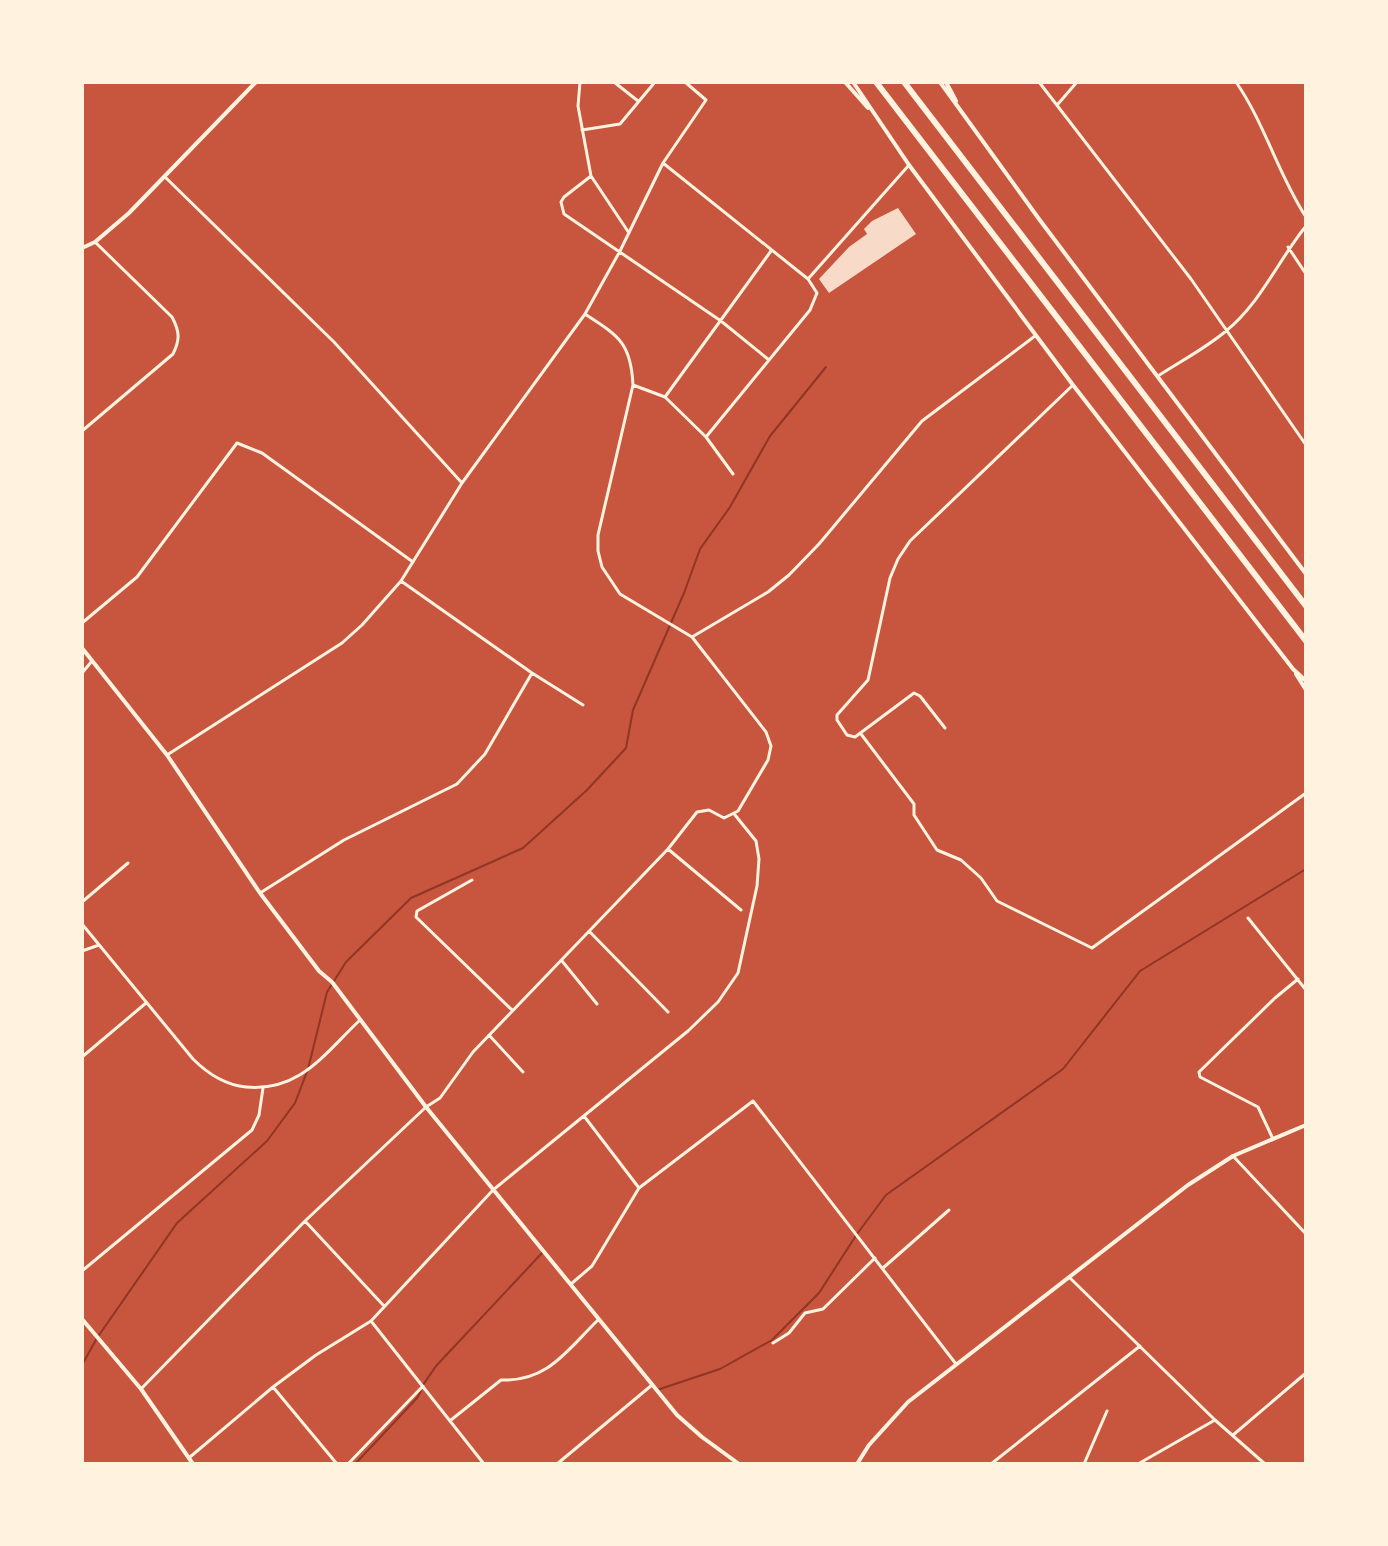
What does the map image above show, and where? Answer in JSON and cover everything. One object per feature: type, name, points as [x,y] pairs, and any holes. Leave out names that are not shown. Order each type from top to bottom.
[{"type":"highway","points":[[876,82],[1306,641]]},
{"type":"highway","points":[[904,82],[1306,606]]},
{"type":"street","points":[[82,248],[95,242],[129,213],[256,82]]},
{"type":"street","points":[[580,82],[578,106],[591,176],[629,233]]},
{"type":"street","points":[[614,82],[638,101]]},
{"type":"street","points":[[582,130],[620,124],[655,82]]},
{"type":"street","points":[[167,755],[331,651],[362,625],[401,581],[462,483],[585,314],[663,163],[706,100],[685,82]]},
{"type":"street","points":[[845,82],[873,112]]},
{"type":"street","points":[[853,82],[909,165],[1306,690]]},
{"type":"street","points":[[940,82],[1306,574]]},
{"type":"street","points":[[946,82],[965,117]]},
{"type":"street","points":[[1039,82],[1228,330],[1306,445]]},
{"type":"street","points":[[1058,104],[1077,82]]},
{"type":"street","points":[[1236,82],[1258,119],[1289,191],[1306,217]]},
{"type":"street","points":[[663,163],[808,279],[817,293],[810,310],[706,437]]},
{"type":"street","points":[[808,279],[909,165]]},
{"type":"street","points":[[591,176],[564,197],[561,208],[564,214],[721,321],[769,360]]},
{"type":"street","points":[[165,177],[334,342],[462,483]]},
{"type":"street","points":[[1158,376],[1228,330],[1251,304],[1288,247],[1306,226]]},
{"type":"street","points":[[82,431],[173,354],[179,342],[179,330],[172,317],[95,242]]},
{"type":"street","points":[[1288,247],[1306,274]]},
{"type":"street","points":[[665,397],[771,251]]},
{"type":"street","points":[[141,1389],[305,1221],[426,1107],[440,1098],[465,1061],[668,849],[697,812],[709,810],[724,818],[735,815],[768,760],[771,746],[762,725],[692,637],[632,604],[605,574],[598,551],[598,535],[633,385],[632,366],[624,343],[585,314]]},
{"type":"street","points":[[692,637],[768,592],[789,575],[819,544],[922,421],[1036,335]]},
{"type":"street","points":[[633,385],[665,397],[706,437],[733,474]]},
{"type":"street","points":[[945,728],[920,696],[914,693],[855,737],[847,735],[837,715],[868,680],[890,578],[910,541],[1073,385]]},
{"type":"street","points":[[82,623],[137,577],[237,443],[262,453],[413,562]]},
{"type":"street","points":[[401,581],[583,705]]},
{"type":"street","points":[[82,648],[167,755],[260,893],[426,1107],[652,1385],[685,1422],[739,1464]]},
{"type":"street","points":[[82,673],[92,661]]},
{"type":"street","points":[[1293,669],[1306,681]]},
{"type":"street","points":[[260,893],[344,840],[457,784],[485,754],[532,673]]},
{"type":"street","points":[[861,734],[914,804],[914,815],[937,850],[961,860],[981,878],[997,901],[1092,948],[1306,793]]},
{"type":"street","points":[[190,1457],[273,1387],[316,1355],[371,1321],[493,1190],[688,1031],[718,1002],[738,973],[757,886],[759,859],[756,841],[735,815]]},
{"type":"street","points":[[668,849],[741,910]]},
{"type":"street","points":[[82,902],[128,863]]},
{"type":"street","points":[[472,880],[417,911],[416,917],[512,1010]]},
{"type":"street","points":[[1248,918],[1306,990]]},
{"type":"street","points":[[82,924],[202,1068],[226,1082],[263,1088],[278,1086],[301,1075],[359,1021]]},
{"type":"street","points":[[589,931],[668,1012]]},
{"type":"street","points":[[82,951],[99,945]]},
{"type":"street","points":[[562,961],[597,1004]]},
{"type":"street","points":[[1273,1139],[1258,1107],[1200,1077],[1199,1072],[1298,979]]},
{"type":"street","points":[[82,1057],[146,1003]]},
{"type":"street","points":[[489,1035],[523,1072]]},
{"type":"street","points":[[82,1271],[252,1130],[259,1115],[263,1088]]},
{"type":"street","points":[[571,1284],[592,1266],[639,1188],[753,1101],[956,1364]]},
{"type":"street","points":[[584,1116],[639,1188]]},
{"type":"street","points":[[857,1464],[898,1412],[1188,1185],[1233,1156],[1306,1125]]},
{"type":"street","points":[[1233,1156],[1306,1234]]},
{"type":"street","points":[[883,1268],[949,1210]]},
{"type":"street","points":[[305,1221],[385,1306]]},
{"type":"street","points":[[773,1343],[789,1333],[805,1313],[823,1309],[875,1258]]},
{"type":"street","points":[[1070,1278],[1215,1420],[1265,1464]]},
{"type":"street","points":[[451,1420],[501,1380],[521,1381],[544,1372],[600,1318]]},
{"type":"street","points":[[82,1319],[141,1389],[193,1464]]},
{"type":"street","points":[[371,1321],[484,1464]]},
{"type":"street","points":[[991,1464],[1140,1346]]},
{"type":"street","points":[[1233,1435],[1306,1373]]},
{"type":"street","points":[[557,1464],[652,1385]]},
{"type":"street","points":[[348,1464],[423,1386]]},
{"type":"street","points":[[273,1387],[337,1464]]},
{"type":"street","points":[[1084,1464],[1107,1411]]},
{"type":"street","points":[[1138,1464],[1215,1420]]},
{"type":"building","points":[[898,208],[916,234],[829,293],[819,279],[849,247],[867,234],[864,229],[872,221]]},
{"type":"waterway","points":[[82,1365],[97,1338],[177,1223],[267,1141],[295,1103],[308,1069],[327,992],[346,962],[411,898],[523,848],[587,790],[626,748],[633,710],[700,549],[730,507],[770,436],[826,367]]},
{"type":"waterway","points":[[657,1390],[720,1369],[772,1340],[819,1293],[886,1195],[1063,1069],[1140,971],[1306,869]]},
{"type":"waterway","points":[[423,1385],[436,1366],[542,1253]]},
{"type":"waterway","points":[[355,1464],[421,1391]]}]
